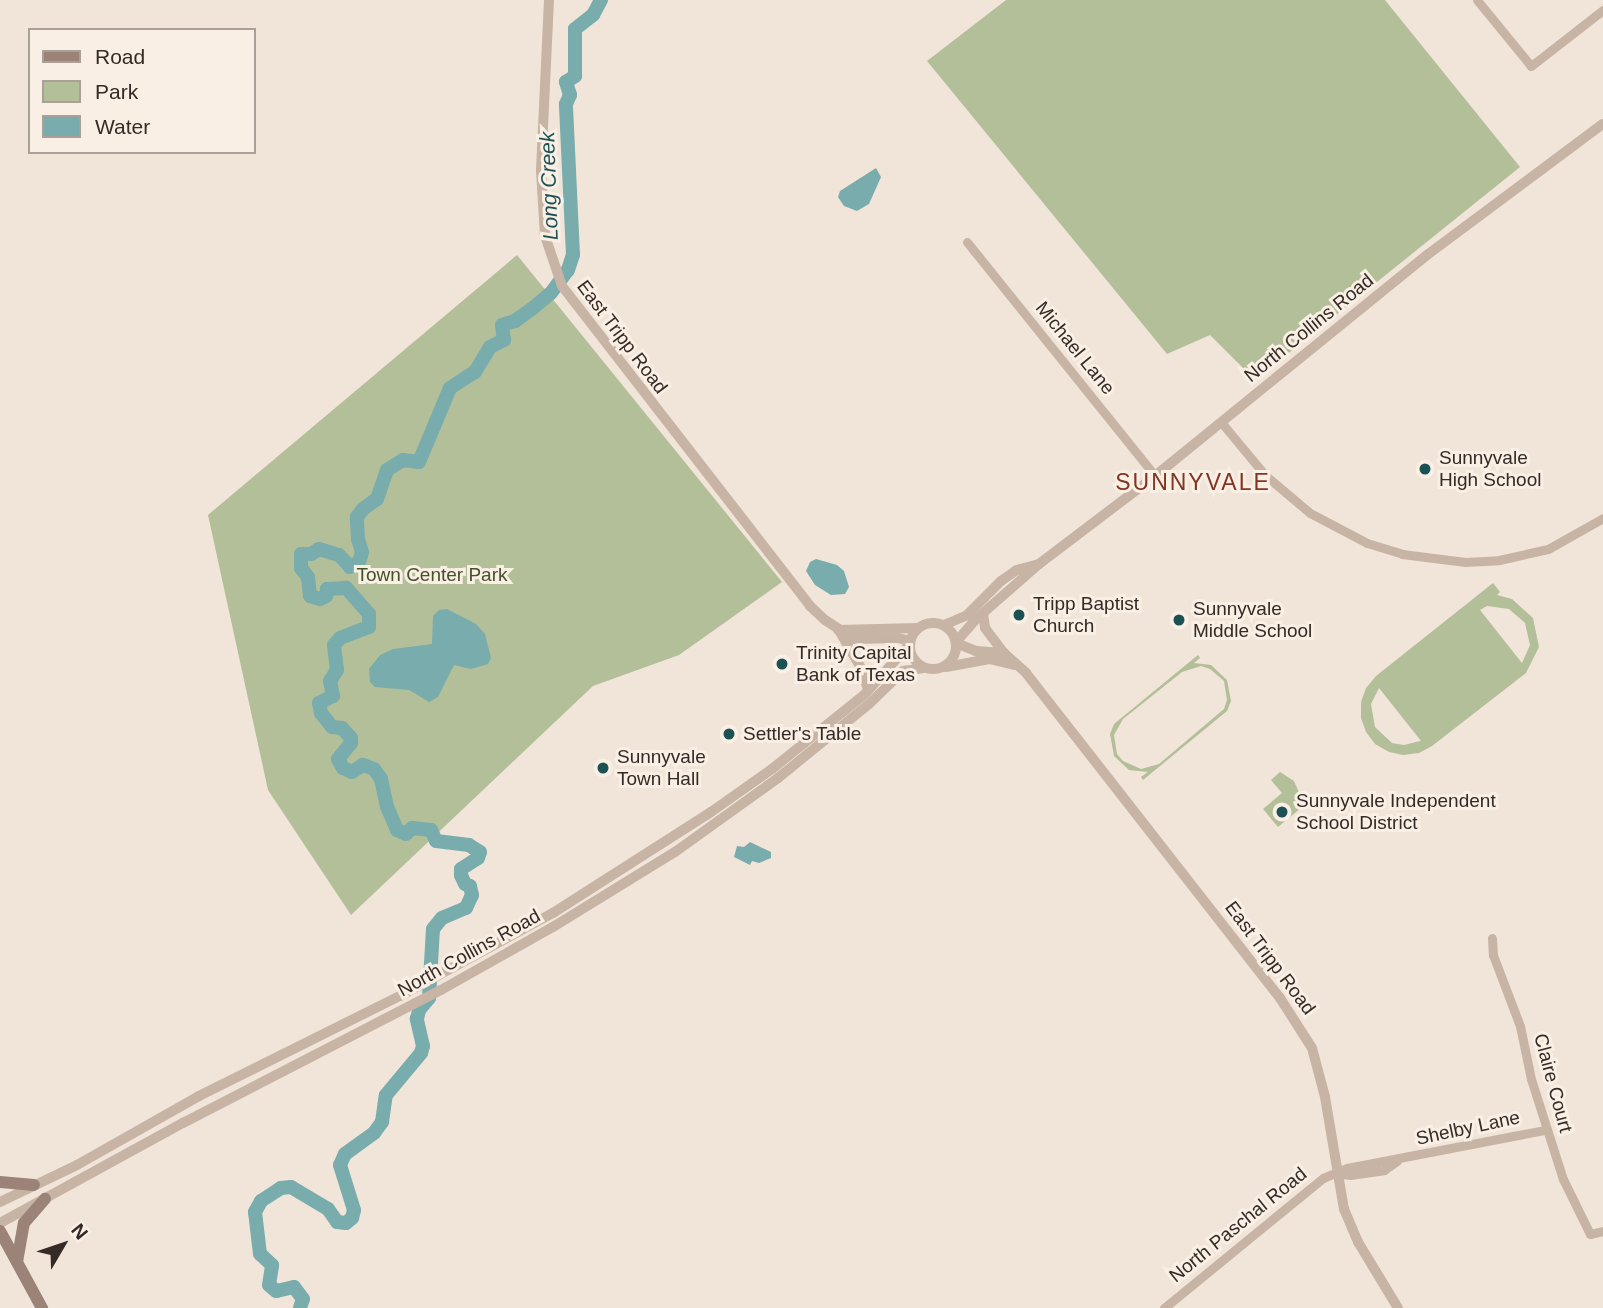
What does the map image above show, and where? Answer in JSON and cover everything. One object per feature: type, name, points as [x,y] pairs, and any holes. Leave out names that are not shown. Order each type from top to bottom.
[{"type":"main road","points":[[0,1182],[34,1185]]},
{"type":"main road","points":[[17,1263],[24,1223],[45,1199]]},
{"type":"main road","points":[[0,1231],[41,1308]]},
{"type":"main road","points":[[0,1255],[17,1263]]},
{"type":"street","name":"East Tripp Road","points":[[550,0],[541,172],[545,236],[552,264],[565,292],[810,606],[838,630],[864,641],[898,638],[910,643]]},
{"type":"street","points":[[1478,0],[1531,66],[1603,10]]},
{"type":"street","name":"North Collins Road","points":[[956,642],[983,613],[1039,564],[1155,476],[1427,255],[1603,124]]},
{"type":"street","name":"Michael Lane","points":[[967,242],[1155,476]]},
{"type":"street","points":[[1221,422],[1265,475],[1310,513],[1367,543],[1402,554],[1465,562],[1499,559],[1548,549],[1603,518]]},
{"type":"street","name":"North Collins Road","points":[[944,625],[967,615],[1001,581],[1017,570],[1039,564]]},
{"type":"street","name":"East Tripp Road","points":[[983,613],[985,628],[1004,653],[1026,673],[1245,951],[1302,1031],[1312,1048],[1325,1097],[1344,1209],[1358,1242],[1398,1308]]},
{"type":"street","points":[[868,690],[861,668],[838,630],[918,628],[930,623],[944,625],[956,642],[976,651],[1004,653]]},
{"type":"street","points":[[918,628],[910,643],[913,658],[924,668],[989,660],[1010,663],[1026,673]]},
{"type":"street","points":[[945,667],[955,656],[956,642]]},
{"type":"street","name":"North Collins Road","points":[[814,743],[868,690],[910,643]]},
{"type":"street","name":"North Collins Road","points":[[0,1223],[441,990],[621,885],[675,852],[898,675],[910,669],[924,668]]},
{"type":"street","name":"North Collins Road","points":[[0,1202],[78,1165],[259,1067],[470,960],[757,787]]},
{"type":"street","points":[[615,874],[621,885]]},
{"type":"street","name":"Claire Court","points":[[1492,938],[1493,955],[1520,1026],[1545,1130],[1563,1179],[1590,1234],[1603,1231]]},
{"type":"street","points":[[470,960],[476,970]]},
{"type":"street","points":[[259,1067],[266,1081]]},
{"type":"street","name":"Shelby Lane","points":[[1336,1173],[1350,1175],[1384,1170],[1397,1160],[1545,1130]]},
{"type":"street","name":"North Paschal Road","points":[[1164,1308],[1323,1178],[1336,1173]]},
{"type":"green space","points":[[1006,0],[1385,0],[1520,167],[1255,380],[1210,335],[1167,354],[927,61]]},
{"type":"green space","name":"Town Center Park","points":[[517,255],[782,582],[679,655],[593,686],[351,915],[268,790],[208,515]]},
{"type":"green space","points":[[1493,583],[1500,592],[1497,595],[1512,599],[1533,618],[1539,647],[1526,673],[1432,746],[1419,753],[1403,755],[1389,752],[1375,744],[1366,732],[1361,718],[1361,702],[1366,688],[1376,676]],"holes":[[[1487,606],[1509,609],[1525,623],[1530,645],[1522,663],[1480,610]],[[1379,688],[1421,741],[1404,745],[1392,743],[1375,727],[1371,704]]]},
{"type":"green space","points":[[1198,655],[1200,658],[1194,663],[1211,665],[1227,680],[1231,701],[1227,711],[1143,780],[1141,777],[1148,772],[1129,770],[1114,756],[1110,734],[1114,724]],"holes":[[[1201,666],[1210,669],[1224,681],[1227,700],[1224,709],[1159,764],[1141,769],[1123,761],[1117,754],[1114,735],[1123,719],[1182,672]]]},
{"type":"green space","points":[[1280,772],[1294,781],[1303,802],[1301,808],[1278,827],[1263,809],[1282,793],[1271,780]]},
{"type":"water","points":[[876,168],[881,177],[869,204],[857,211],[844,206],[838,197],[840,191]]},
{"type":"water","points":[[816,559],[837,565],[844,571],[849,587],[845,594],[831,595],[815,585],[806,571],[810,562]]},
{"type":"water","points":[[447,609],[476,624],[485,634],[491,658],[488,664],[471,669],[454,665],[438,697],[429,702],[409,690],[375,687],[370,682],[369,669],[380,655],[393,649],[432,644],[433,616],[439,610]]},
{"type":"water","points":[[750,842],[771,852],[771,858],[759,863],[752,861],[750,865],[734,857],[737,846],[744,847]]},
{"type":"waterway","name":"Long Creek","points":[[300,1308],[303,1299],[294,1287],[276,1291],[269,1285],[272,1265],[260,1254],[255,1212],[261,1201],[281,1188],[291,1187],[328,1209],[337,1222],[346,1223],[352,1218],[354,1210],[340,1165],[345,1154],[374,1133],[382,1122],[386,1095],[421,1053],[423,1046],[417,1019],[419,1010],[429,998],[433,929],[442,918],[466,908],[472,895],[470,886],[465,884],[461,875],[461,869],[478,858],[480,852],[469,845],[436,841],[431,830],[412,828],[406,834],[397,830],[387,807],[381,779],[374,769],[363,765],[352,772],[343,768],[338,759],[351,743],[351,738],[342,728],[332,727],[321,713],[319,703],[333,696],[330,681],[337,670],[334,645],[340,638],[369,627],[369,614],[346,588],[327,589],[326,596],[320,599],[310,596],[308,577],[301,568],[301,554],[311,554],[319,549],[339,555],[350,567],[359,562],[362,552],[358,539],[357,517],[377,499],[387,470],[403,460],[419,462],[450,388],[475,372],[490,347],[504,340],[502,325],[515,321],[533,308],[551,293],[568,270],[573,255],[566,104],[570,95],[566,82],[575,76],[575,29],[593,15],[601,0]]},
{"type":"place","name":"Sunnyvale High School","points":[[1425,469]]},
{"type":"place","name":"Tripp Baptist Church","points":[[1019,615]]},
{"type":"place","name":"Sunnyvale Middle School","points":[[1179,620]]},
{"type":"place","name":"Trinity Capital Bank of Texas","points":[[782,664]]},
{"type":"place","name":"Settler's Table","points":[[729,734]]},
{"type":"place","name":"Sunnyvale Town Hall","points":[[603,768]]},
{"type":"place","name":"Sunnyvale Independent School District","points":[[1282,812]]},
{"type":"district","name":"SUNNYVALE","points":[[1193,482]]}]
